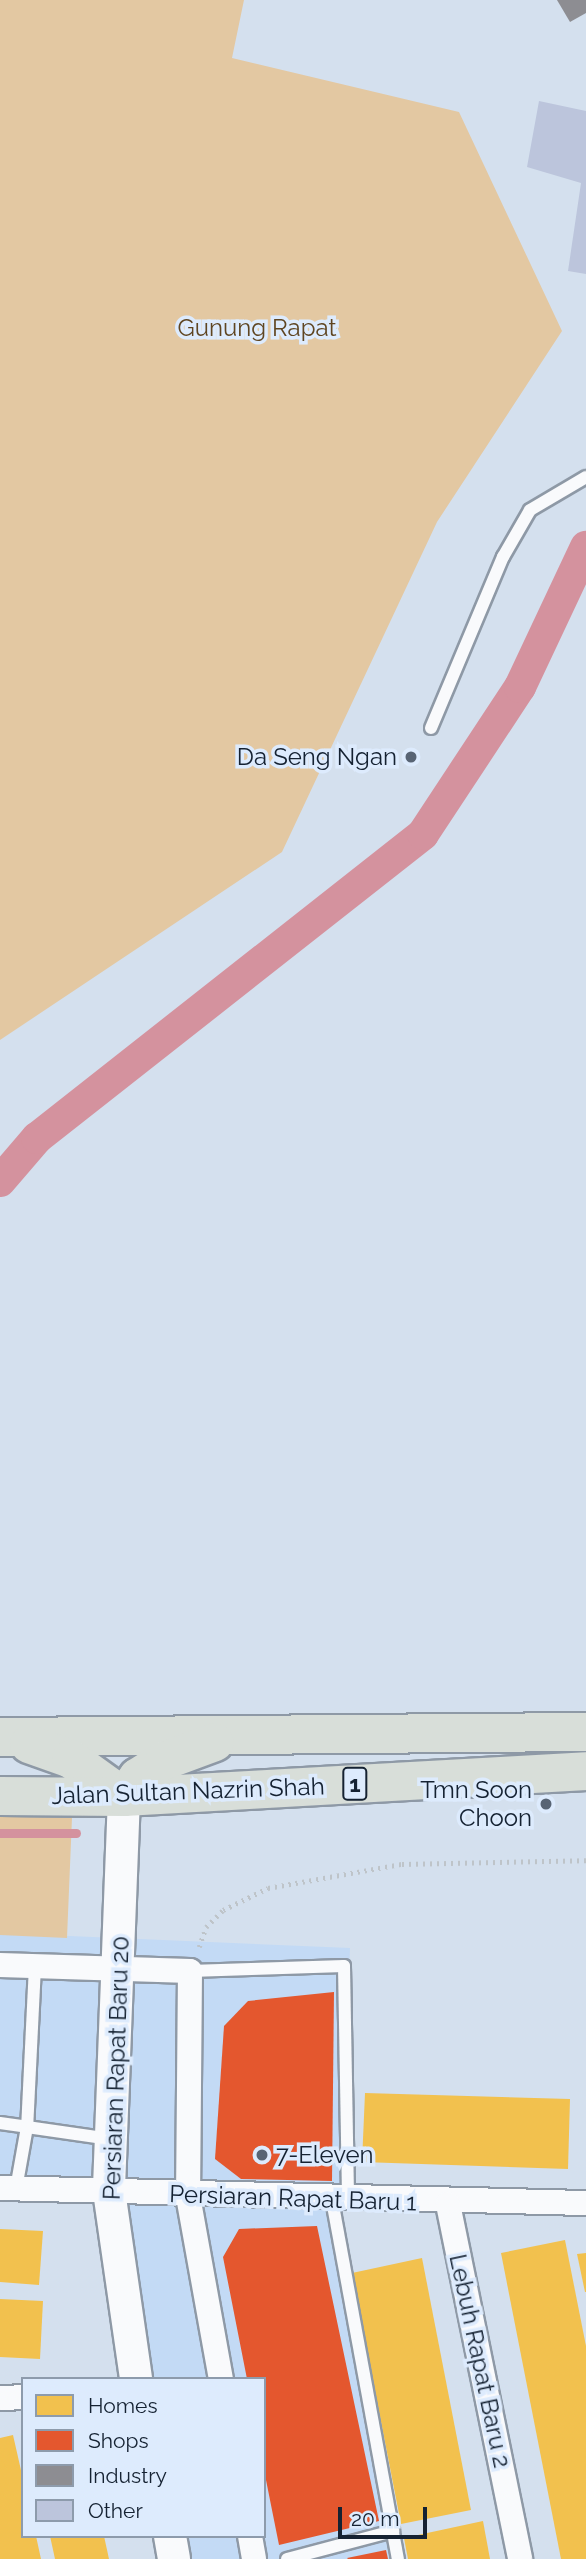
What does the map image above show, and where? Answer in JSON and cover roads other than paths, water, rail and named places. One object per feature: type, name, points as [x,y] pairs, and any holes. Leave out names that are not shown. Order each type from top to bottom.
[{"type":"highway","name":"1","points":[[2,1737],[586,1732]]},
{"type":"highway","points":[[2,1737],[71,1759],[124,1797],[138,1777],[164,1760],[244,1733]]},
{"type":"highway","name":"Jalan Sultan Nazrin Shah","points":[[0,1797],[124,1797],[586,1771]]},
{"type":"street","name":"Persiaran Rapat Baru 20","points":[[124,1797],[109,2191],[136,2377]]},
{"type":"street","points":[[0,1965],[190,1971],[188,2196],[221,2377]]},
{"type":"street","name":"Persiaran Rapat Baru 1","points":[[8,2189],[448,2204],[586,2203]]},
{"type":"street","name":"Lebuh Rapat Baru 2","points":[[448,2204],[520,2559]]},
{"type":"street","points":[[0,2398],[21,2397]]},
{"type":"street","points":[[170,2538],[174,2559]]},
{"type":"street","points":[[250,2538],[254,2559]]},
{"type":"lane","points":[[431,728],[503,557],[530,510],[586,477]]},
{"type":"lane","points":[[8,2189],[27,2127],[35,1966]]},
{"type":"lane","points":[[190,1971],[344,1966],[340,2200],[398,2559]]},
{"type":"lane","points":[[0,2123],[111,2140]]},
{"type":"lane","points":[[287,2559],[393,2531]]},
{"type":"waterway","points":[[0,1181],[37,1138],[423,834],[520,687],[586,547]]},
{"type":"waterway","points":[[0,1833],[76,1833]]},
{"type":"place","name":"Da Seng Ngan","points":[[411,757]]},
{"type":"place","name":"Tmn Soon Choon","points":[[546,1804]]},
{"type":"place","name":"7-Eleven","points":[[262,2155]]},
{"type":"park label","name":"Gunung Rapat","points":[[257,328]]}]
